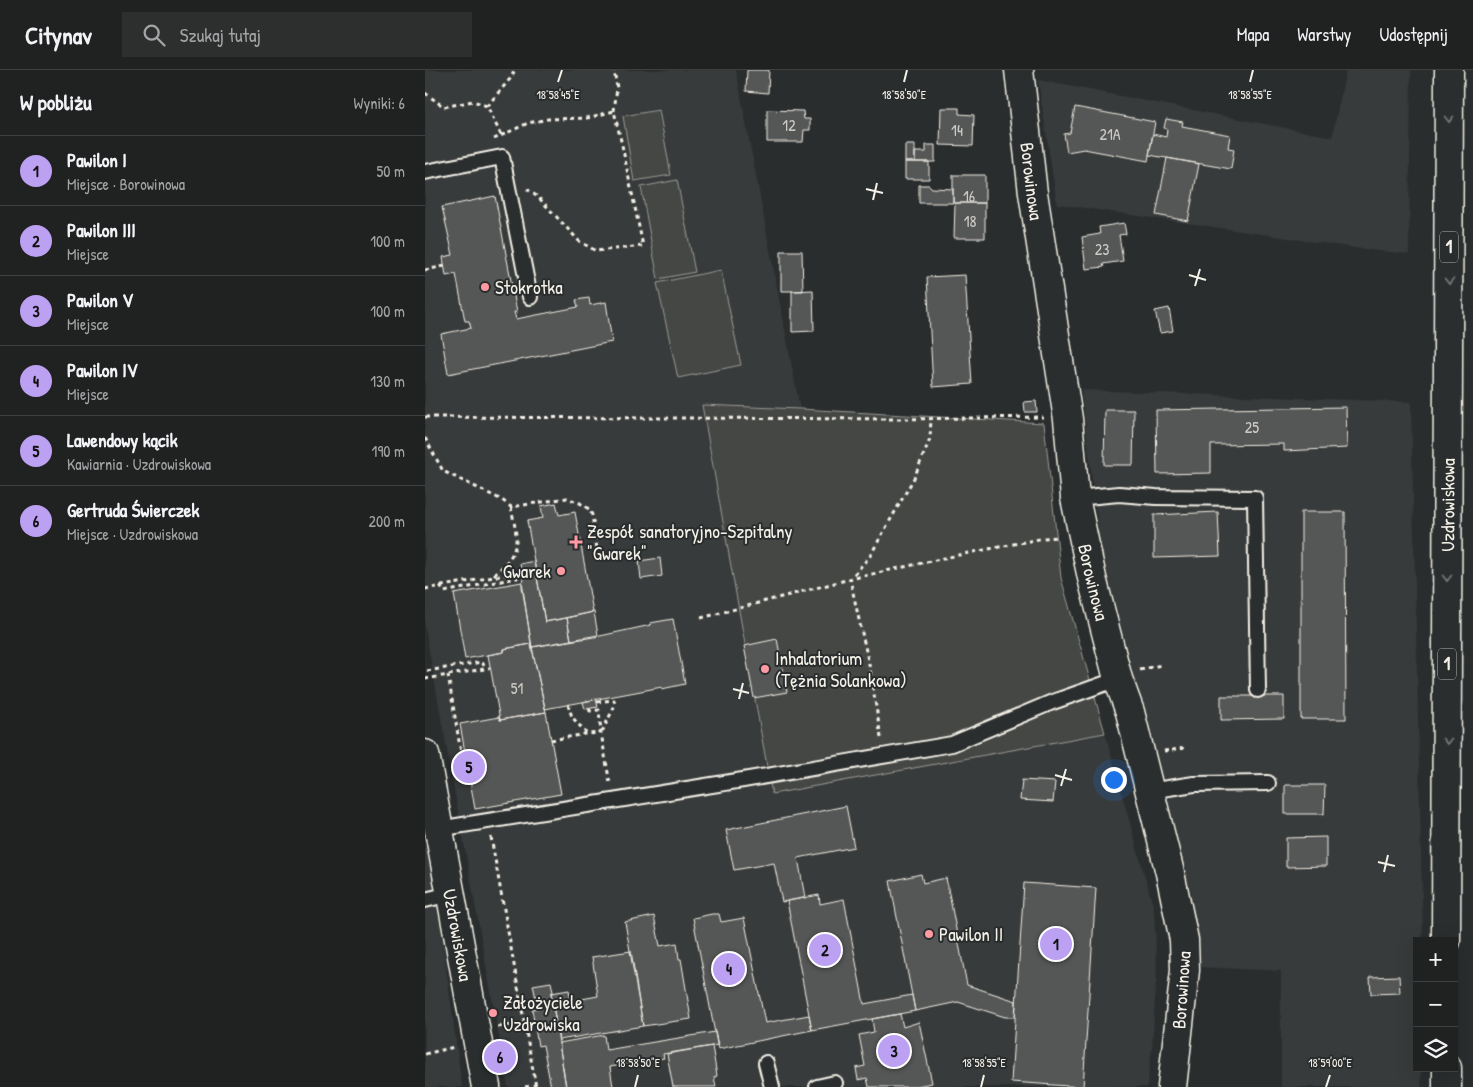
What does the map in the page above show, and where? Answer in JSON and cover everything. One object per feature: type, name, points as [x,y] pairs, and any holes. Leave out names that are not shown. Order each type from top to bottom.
[{"type":"street","name":"Borowinowa","points":[[1019,70],[1033,193],[1067,419],[1075,498],[1092,578],[1129,674],[1130,712],[1170,873],[1184,940],[1185,970],[1172,1087]]},
{"type":"street","name":"Uzdrowiskowa","points":[[1446,937],[1449,70]]},
{"type":"street","name":"Uzdrowiskowa","points":[[425,754],[439,829],[438,897],[486,1087]]},
{"type":"street","points":[[1447,1072],[1447,1087]]},
{"type":"lane","points":[[425,172],[502,157],[530,296]]},
{"type":"lane","points":[[1075,498],[1119,494],[1156,497],[1255,498],[1259,690]]},
{"type":"lane","points":[[439,829],[952,744],[1050,703],[1129,674]]},
{"type":"lane","points":[[1149,791],[1194,784],[1267,783]]},
{"type":"lane","points":[[766,1063],[772,1087]]},
{"type":"lane","points":[[817,1087],[835,1083]]},
{"type":"path","points":[[487,106],[510,79],[515,70]]},
{"type":"path","points":[[506,174],[539,198],[579,241],[596,251],[643,246],[623,145],[614,111],[617,88],[614,70]]},
{"type":"path","points":[[425,93],[444,107],[473,101],[487,106],[501,135]]},
{"type":"path","points":[[479,161],[487,144],[501,135],[528,123],[548,119],[587,118],[614,111]]},
{"type":"path","points":[[425,270],[445,266]]},
{"type":"path","points":[[425,417],[1049,417]]},
{"type":"path","points":[[850,579],[870,556],[914,478],[930,439],[931,418]]},
{"type":"path","points":[[425,438],[443,471],[502,500],[511,507],[516,531],[516,549],[507,563],[493,576]]},
{"type":"path","points":[[511,507],[567,498],[580,503],[589,508],[592,515],[597,549]]},
{"type":"path","points":[[701,618],[850,579],[958,555],[1044,538],[1067,537]]},
{"type":"path","points":[[425,589],[440,586],[493,576],[521,572],[517,578],[444,592],[440,586]]},
{"type":"path","points":[[850,579],[870,669],[886,756]]},
{"type":"path","points":[[425,679],[488,668],[482,662],[427,671]]},
{"type":"path","points":[[1129,674],[1161,665]]},
{"type":"path","points":[[448,675],[467,776],[451,780]]},
{"type":"path","points":[[597,702],[615,700],[615,705],[601,732]]},
{"type":"path","points":[[568,704],[572,717],[586,734]]},
{"type":"path","points":[[589,709],[590,711],[599,710],[613,801]]},
{"type":"path","points":[[551,740],[601,732]]},
{"type":"path","points":[[1161,751],[1186,748]]},
{"type":"path","points":[[488,822],[536,1086],[525,1087]]},
{"type":"path","points":[[490,1028],[525,1023]]},
{"type":"path","points":[[425,1054],[458,1046]]},
{"type":"shaded area","points":[[425,70],[736,70],[800,409],[702,406],[772,793],[1105,733],[1154,909],[1157,969],[1152,1048],[1147,1087],[508,1087],[425,628]]},
{"type":"shaded area","points":[[1346,70],[1411,70],[1409,254],[1369,250],[1057,204],[1038,80],[1332,137]]},
{"type":"shaded area","points":[[659,110],[671,175],[634,181],[623,116]]},
{"type":"shaded area","points":[[677,180],[695,272],[658,279],[641,187]]},
{"type":"shaded area","points":[[721,270],[741,365],[678,378],[657,283]]},
{"type":"shaded area","points":[[1081,390],[1411,402],[1423,937],[1413,937],[1413,1072],[1421,1072],[1421,1087],[1281,1087],[1281,971],[1197,967],[1192,896],[1104,576]]},
{"type":"shaded area","points":[[702,405],[1044,423],[1061,578],[1105,733],[772,794]]},
{"type":"shaded area","points":[[430,844],[462,1087],[425,1087],[425,845]]},
{"type":"building","points":[[747,70],[769,70],[768,93],[746,91]]},
{"type":"building","points":[[1075,107],[1155,122],[1148,161],[1084,149],[1067,152],[1064,134],[1070,133]]},
{"type":"building","points":[[941,108],[959,108],[959,114],[974,115],[973,146],[940,145]]},
{"type":"building","points":[[767,110],[803,111],[804,119],[810,119],[810,130],[804,130],[803,142],[767,142]]},
{"type":"building","points":[[1166,119],[1183,122],[1182,126],[1230,135],[1228,148],[1234,149],[1231,169],[1149,155],[1153,134],[1166,137],[1167,129],[1164,128]]},
{"type":"building","points":[[905,145],[915,145],[915,162],[905,162]]},
{"type":"building","points":[[926,145],[935,145],[935,162],[915,162],[915,152],[926,152]]},
{"type":"building","points":[[1167,158],[1199,164],[1188,221],[1156,215]]},
{"type":"building","points":[[905,162],[929,162],[929,179],[905,179]]},
{"type":"building","points":[[953,175],[985,175],[985,203],[953,203]]},
{"type":"building","points":[[919,185],[953,189],[953,203],[919,203]]},
{"type":"building","name":"Stokrotka","points":[[495,196],[517,312],[514,312],[516,319],[578,307],[576,300],[589,298],[590,305],[606,302],[612,342],[448,374],[441,334],[471,328],[469,321],[465,321],[456,274],[446,276],[443,257],[453,255],[442,207]]},
{"type":"building","points":[[955,203],[985,203],[985,238],[954,238]]},
{"type":"building","points":[[1124,223],[1126,234],[1119,235],[1123,261],[1103,264],[1104,267],[1086,269],[1082,237],[1100,234],[1099,227]]},
{"type":"building","points":[[781,251],[802,251],[803,291],[781,291]]},
{"type":"building","points":[[965,275],[972,384],[933,387],[927,277]]},
{"type":"building","points":[[813,290],[814,331],[792,332],[792,291]]},
{"type":"building","points":[[1169,308],[1173,331],[1160,333],[1155,311]]},
{"type":"building","points":[[1036,401],[1037,412],[1025,412],[1024,402]]},
{"type":"building","points":[[1346,407],[1347,448],[1284,451],[1284,444],[1211,445],[1211,473],[1157,474],[1156,410]]},
{"type":"building","points":[[1105,410],[1134,410],[1133,465],[1104,465]]},
{"type":"building","name":"Gwarek","points":[[556,503],[559,515],[575,512],[593,612],[545,622],[527,521],[543,518],[541,506]]},
{"type":"building","points":[[1218,512],[1220,556],[1154,558],[1154,515]]},
{"type":"building","points":[[1301,512],[1345,512],[1346,719],[1301,719]]},
{"type":"building","points":[[660,558],[662,576],[641,579],[639,561]]},
{"type":"building","points":[[534,561],[545,622],[567,618],[571,640],[532,647],[522,587],[522,582],[524,581],[520,564]]},
{"type":"building","points":[[522,582],[531,644],[504,649],[504,652],[465,659],[454,594]]},
{"type":"building","points":[[594,612],[598,635],[571,640],[567,618]]},
{"type":"building","points":[[673,619],[685,684],[545,709],[532,647],[600,636]]},
{"type":"building","name":"Inhalatorium (Tężnia Solankowa)","points":[[777,639],[787,692],[754,698],[744,646]]},
{"type":"building","points":[[531,644],[546,712],[500,720],[488,655],[504,652],[504,649]]},
{"type":"building","points":[[1221,696],[1284,696],[1284,719],[1221,720]]},
{"type":"building","points":[[596,699],[598,707],[585,709],[583,702]]},
{"type":"building","points":[[546,712],[561,794],[475,809],[460,724],[499,717],[500,720]]},
{"type":"building","points":[[1022,780],[1055,782],[1053,802],[1020,800]]},
{"type":"building","points":[[1285,785],[1325,785],[1324,814],[1285,814]]},
{"type":"building","points":[[846,806],[854,847],[798,858],[805,898],[782,902],[774,863],[734,870],[726,830]]},
{"type":"building","points":[[1326,837],[1326,866],[1286,867],[1286,838]]},
{"type":"building","name":"Pawilon II","points":[[921,874],[923,883],[946,878],[967,985],[1016,1001],[1015,1017],[1005,1017],[958,1002],[915,1011],[890,881]]},
{"type":"building","points":[[1024,883],[1096,888],[1083,1087],[1011,1082]]},
{"type":"building","points":[[819,895],[820,904],[844,899],[864,1004],[912,995],[915,1011],[812,1030],[787,901]]},
{"type":"building","points":[[719,914],[721,922],[744,918],[765,1023],[809,1015],[812,1030],[718,1049],[693,918]]},
{"type":"building","points":[[654,916],[660,946],[677,943],[691,1019],[643,1026],[625,922]]},
{"type":"building","points":[[631,951],[643,1026],[559,1040],[551,993],[569,990],[571,1001],[598,996],[592,957]]},
{"type":"building","points":[[1399,976],[1400,993],[1371,994],[1370,977]]},
{"type":"building","points":[[551,982],[553,992],[551,993],[566,1087],[551,1087],[543,1045],[538,1046],[532,1009],[538,1008],[533,985]]},
{"type":"building","points":[[900,1014],[903,1027],[919,1022],[932,1083],[911,1087],[869,1087],[867,1078],[858,1080],[856,1068],[865,1066],[859,1035],[874,1032],[872,1019]]},
{"type":"building","points":[[715,1032],[718,1045],[663,1054],[664,1058],[610,1067],[613,1087],[566,1087],[559,1043],[604,1035],[606,1050]]},
{"type":"building","points":[[712,1046],[717,1076],[714,1077],[716,1087],[673,1087],[667,1054]]},
{"type":"place","name":"Stokrotka","points":[[485,287]]},
{"type":"place","name":"Zespół sanatoryjno-Szpitalny \"Gwarek\"","points":[[576,542]]},
{"type":"place","name":"Gwarek","points":[[561,571]]},
{"type":"place","name":"Inhalatorium (Tężnia Solankowa)","points":[[765,669]]},
{"type":"place","name":"Lawendowy kącik","points":[[469,767]]},
{"type":"place","name":"Pawilon II","points":[[929,934]]},
{"type":"place","name":"Pawilon I","points":[[1056,944]]},
{"type":"place","name":"Pawilon III","points":[[825,950]]},
{"type":"place","name":"Pawilon IV","points":[[729,969]]},
{"type":"place","name":"Założyciele Uzdrowiska","points":[[493,1013]]},
{"type":"place","name":"Pawilon V","points":[[894,1051]]},
{"type":"place","name":"Gertruda Świerczek","points":[[500,1057]]}]
